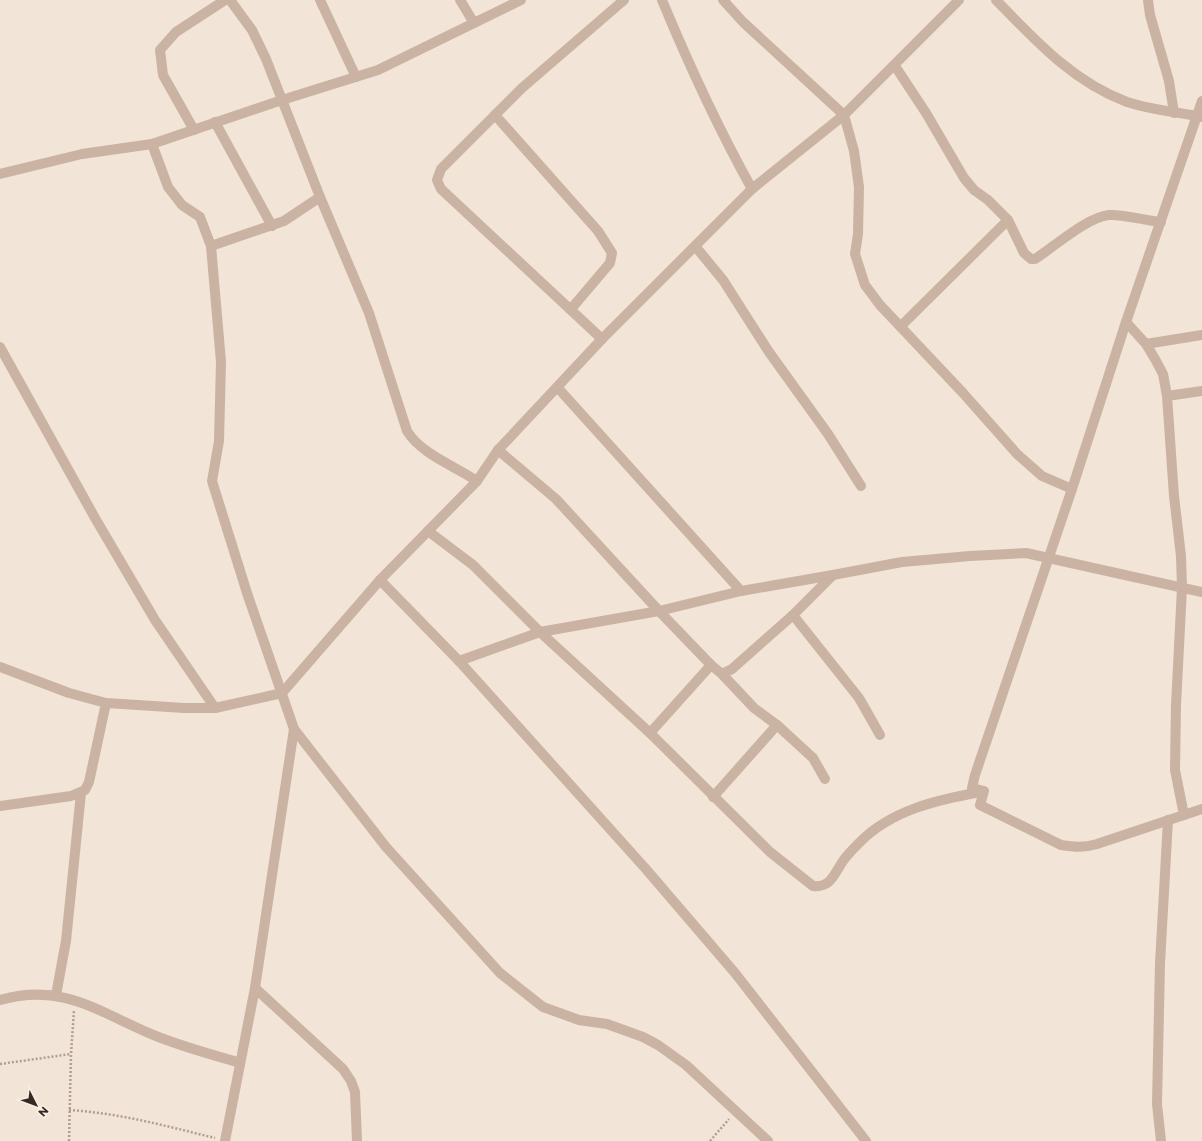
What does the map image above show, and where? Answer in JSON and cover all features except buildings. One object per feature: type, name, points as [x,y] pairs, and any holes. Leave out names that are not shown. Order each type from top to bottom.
[{"type":"street","points":[[194,130],[163,74],[160,50],[176,32],[225,0]]},
{"type":"street","points":[[230,0],[252,30],[282,100],[320,197],[370,313],[407,431],[413,441],[423,449],[477,481]]},
{"type":"street","points":[[320,0],[356,77]]},
{"type":"street","points":[[460,0],[474,23]]},
{"type":"street","points":[[0,174],[82,154],[152,144],[282,100],[378,70],[521,0]]},
{"type":"street","points":[[602,339],[437,184],[438,175],[441,169],[522,88],[624,0]]},
{"type":"street","points":[[662,0],[685,55],[722,135],[752,189]]},
{"type":"street","points":[[723,0],[743,22],[844,115],[854,151],[859,187],[858,234],[855,254],[865,285],[880,304],[1030,467],[1042,476],[1072,489]]},
{"type":"street","points":[[0,667],[69,693],[106,703],[184,708],[215,708],[282,693],[380,580],[477,481],[498,450],[558,388],[602,339],[752,189],[844,115],[959,0]]},
{"type":"street","points":[[996,0],[1048,53],[1095,88],[1128,102],[1174,113],[1200,117]]},
{"type":"street","points":[[1148,0],[1150,15],[1169,81],[1174,113]]},
{"type":"street","points":[[894,66],[926,113],[964,178],[974,190],[988,200],[1008,220],[1024,253],[1031,259],[1035,259],[1073,233],[1101,217],[1110,215],[1161,222]]},
{"type":"street","points":[[984,791],[972,788],[974,775],[1049,559],[1126,322],[1200,117],[1202,101]]},
{"type":"street","points":[[495,115],[598,231],[612,253],[610,262],[571,309]]},
{"type":"street","points":[[215,122],[272,226]]},
{"type":"street","points":[[152,144],[168,187],[182,205],[200,217],[212,246],[221,362],[219,441],[212,481],[247,593],[294,729],[386,847],[482,954],[516,988],[543,1007],[579,1020],[607,1024],[643,1037],[686,1065],[768,1141]]},
{"type":"street","points":[[212,246],[284,221],[320,197]]},
{"type":"street","points":[[900,326],[1008,220]]},
{"type":"street","points":[[695,246],[723,280],[769,352],[828,434],[861,486]]},
{"type":"street","points":[[1126,322],[1146,344],[1163,374],[1167,396],[1174,496],[1181,556],[1182,588],[1176,705],[1175,770],[1184,815]]},
{"type":"street","points":[[1146,344],[1202,335]]},
{"type":"street","points":[[0,346],[95,518],[155,620],[215,708]]},
{"type":"street","points":[[558,388],[741,591]]},
{"type":"street","points":[[1167,396],[1202,391]]},
{"type":"street","points":[[498,450],[556,499],[711,665],[722,674],[754,708],[777,725],[813,758],[824,779]]},
{"type":"street","points":[[428,531],[473,565],[540,632],[650,733],[770,852],[813,886],[819,886],[832,879],[843,860],[879,825],[912,809],[947,798],[984,791]]},
{"type":"street","points":[[459,660],[540,632],[659,611],[741,591],[902,562],[1026,553],[1202,592]]},
{"type":"street","points":[[722,674],[732,670],[793,615],[833,575]]},
{"type":"street","points":[[380,580],[459,660],[645,868],[735,973],[866,1141]]},
{"type":"street","points":[[793,615],[859,698],[880,735]]},
{"type":"street","points":[[650,733],[711,665]]},
{"type":"street","points":[[0,806],[57,799],[80,793],[87,787],[106,703]]},
{"type":"street","points":[[713,797],[777,725]]},
{"type":"street","points":[[225,1141],[255,988],[294,729]]},
{"type":"street","points":[[984,791],[980,805],[1061,845],[1073,847],[1086,847],[1202,809]]},
{"type":"street","points":[[56,995],[66,941],[80,793]]},
{"type":"street","points":[[1161,1141],[1157,1104],[1160,978],[1168,820]]},
{"type":"street","points":[[255,988],[343,1069],[356,1092],[357,1141]]},
{"type":"street","points":[[0,1000],[33,994],[56,995],[84,1002],[161,1038],[240,1063]]},
{"type":"path","points":[[69,1141],[74,1000]]},
{"type":"path","points":[[0,1064],[71,1054]]},
{"type":"path","points":[[69,1110],[104,1112],[140,1119],[225,1141]]},
{"type":"path","points":[[710,1141],[736,1111]]}]
